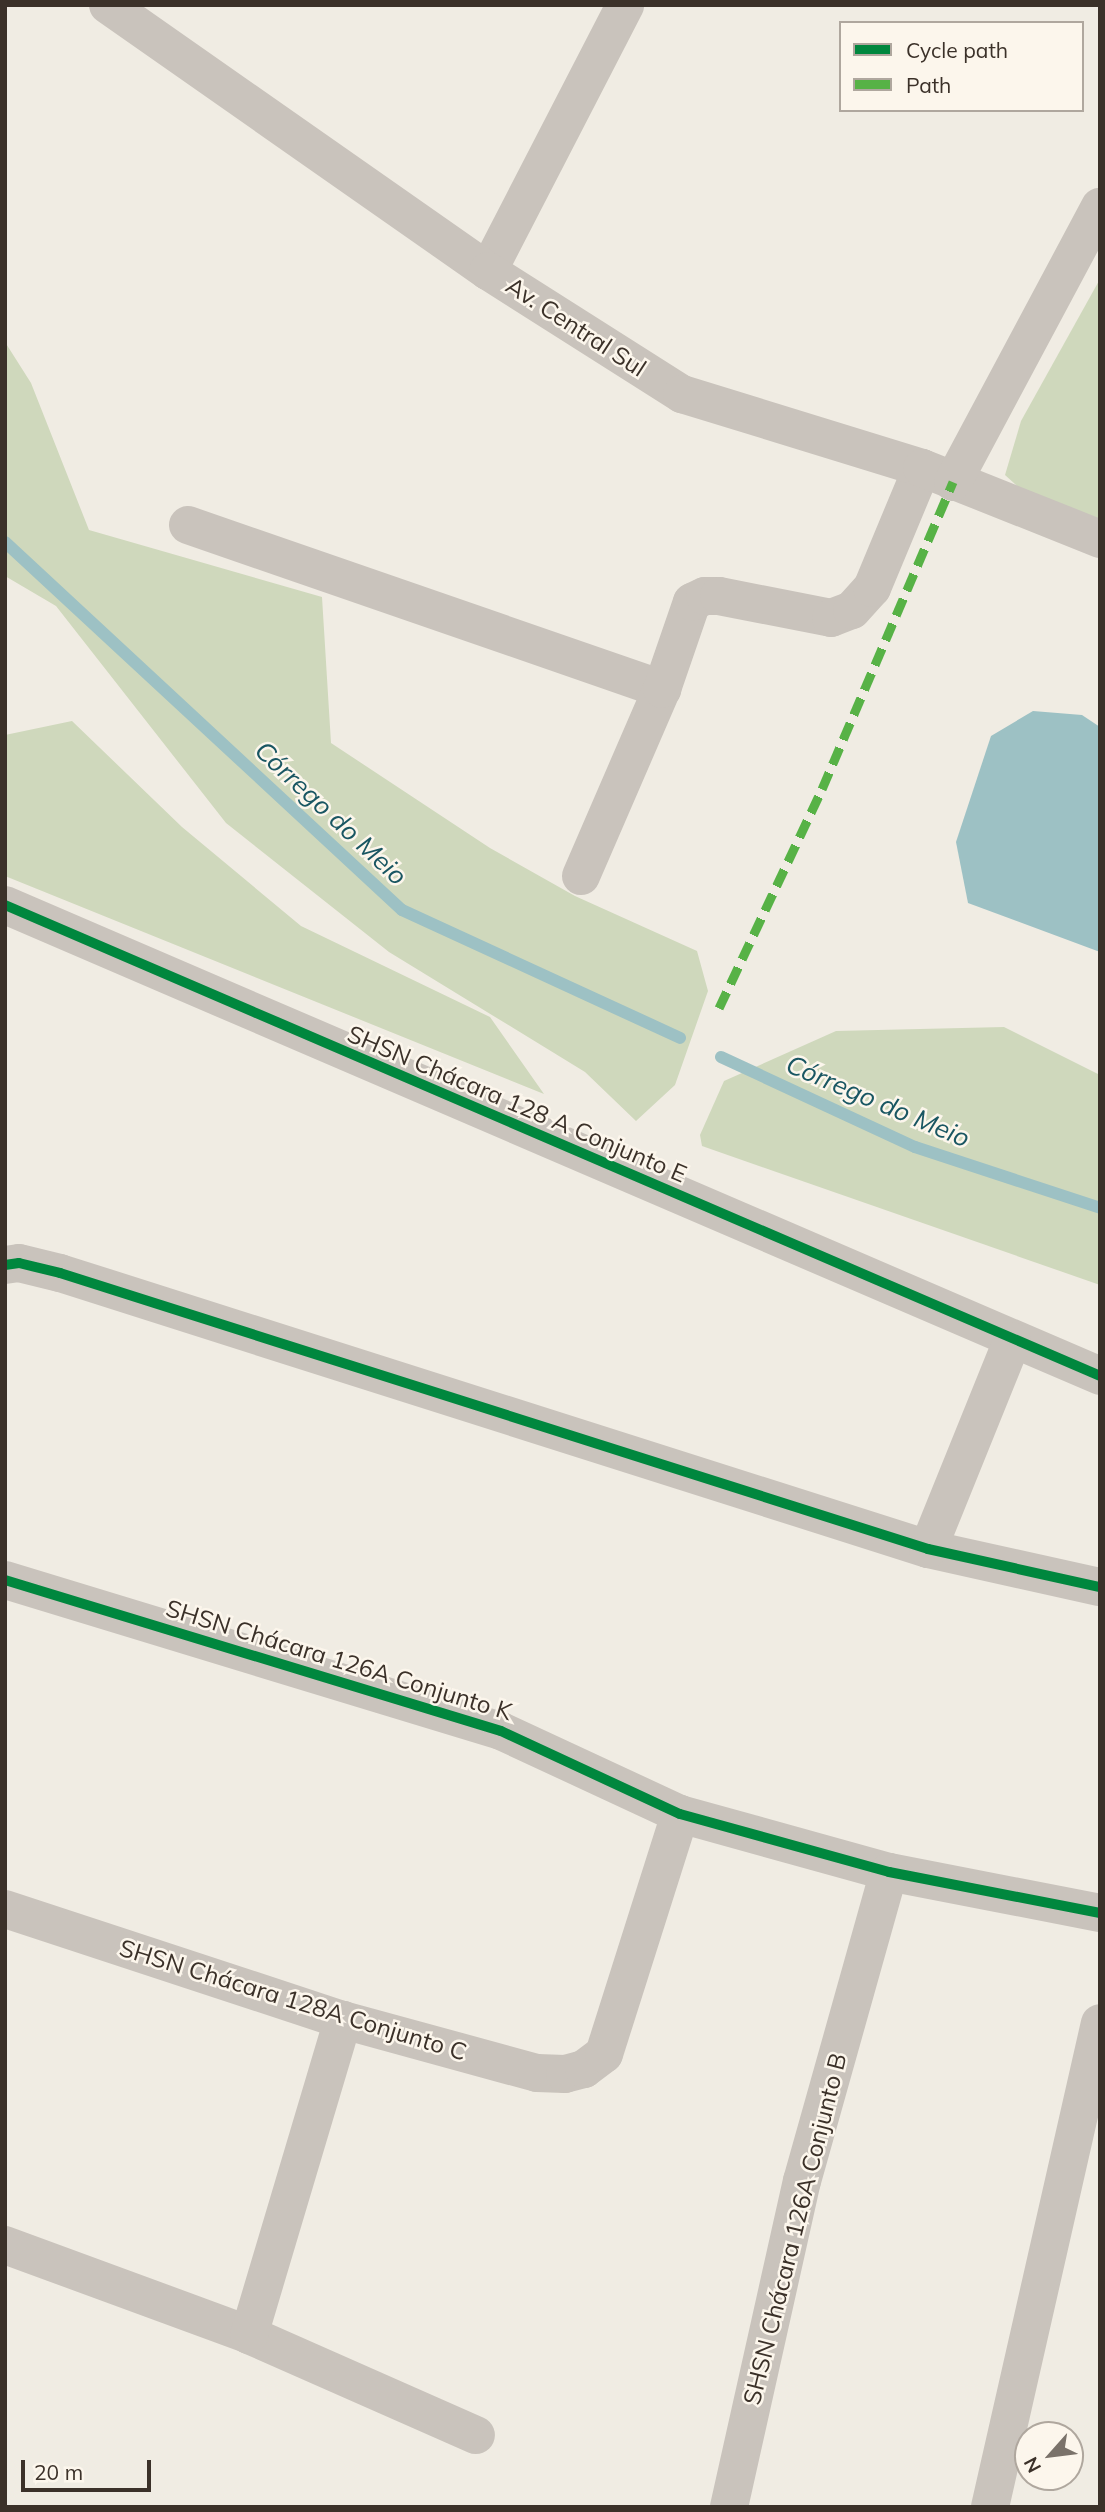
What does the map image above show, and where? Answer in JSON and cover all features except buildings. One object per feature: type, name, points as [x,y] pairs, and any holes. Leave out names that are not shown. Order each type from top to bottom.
[{"type":"street","name":"Av. Central Sul","points":[[108,5],[488,271],[682,394],[937,475],[1100,539]]},
{"type":"street","points":[[488,271],[625,5]]},
{"type":"street","points":[[581,876],[662,690],[692,603],[705,596],[831,618],[852,610],[872,588],[937,475],[1100,207]]},
{"type":"street","points":[[188,524],[662,690]]},
{"type":"street","name":"SHSN Chácara 128 A Conjunto E","points":[[5,905],[1012,1341],[1100,1376]]},
{"type":"street","points":[[5,1265],[19,1263],[60,1273],[928,1549],[1100,1587]]},
{"type":"street","points":[[928,1549],[1012,1341]]},
{"type":"street","name":"SHSN Chácara 126A Conjunto K","points":[[5,1580],[501,1731],[680,1814],[889,1872],[1100,1913]]},
{"type":"street","name":"SHSN Chácara 128A Conjunto C","points":[[5,1909],[343,2020],[537,2073],[565,2074],[584,2069],[604,2054],[680,1814]]},
{"type":"street","name":"SHSN Chácara 126A Conjunto B","points":[[729,2507],[802,2181],[889,1872]]},
{"type":"street","points":[[249,2335],[343,2020]]},
{"type":"street","points":[[990,2507],[1100,2023]]},
{"type":"street","points":[[5,2245],[249,2335],[475,2435]]},
{"type":"green space","points":[[1100,279],[1100,519],[1028,496],[1005,475],[1021,421]]},
{"type":"green space","points":[[5,342],[31,383],[89,530],[322,597],[331,743],[490,848],[575,896],[697,951],[708,991],[675,1085],[636,1121],[585,1072],[389,952],[226,823],[56,606],[5,576]]},
{"type":"green space","points":[[72,721],[182,827],[301,926],[490,1017],[544,1094],[5,876],[5,735]]},
{"type":"green space","points":[[1004,1027],[1100,1075],[1100,1285],[702,1146],[700,1135],[724,1081],[836,1031]]},
{"type":"water","points":[[1033,711],[1082,715],[1100,727],[1100,952],[968,903],[956,842],[991,736]]},
{"type":"waterway","name":"Córrego do Meio","points":[[5,542],[402,910],[680,1038]]},
{"type":"waterway","name":"Córrego do Meio","points":[[721,1057],[915,1147],[1100,1208]]},
{"type":"marked path","points":[[719,1008],[822,789],[953,482]]},
{"type":"cycle path","points":[[5,905],[1100,1376]]},
{"type":"cycle path","points":[[5,1265],[19,1263],[60,1273],[928,1549],[1100,1587]]},
{"type":"cycle path","points":[[5,1580],[501,1731],[680,1814],[889,1872],[1100,1913]]}]
